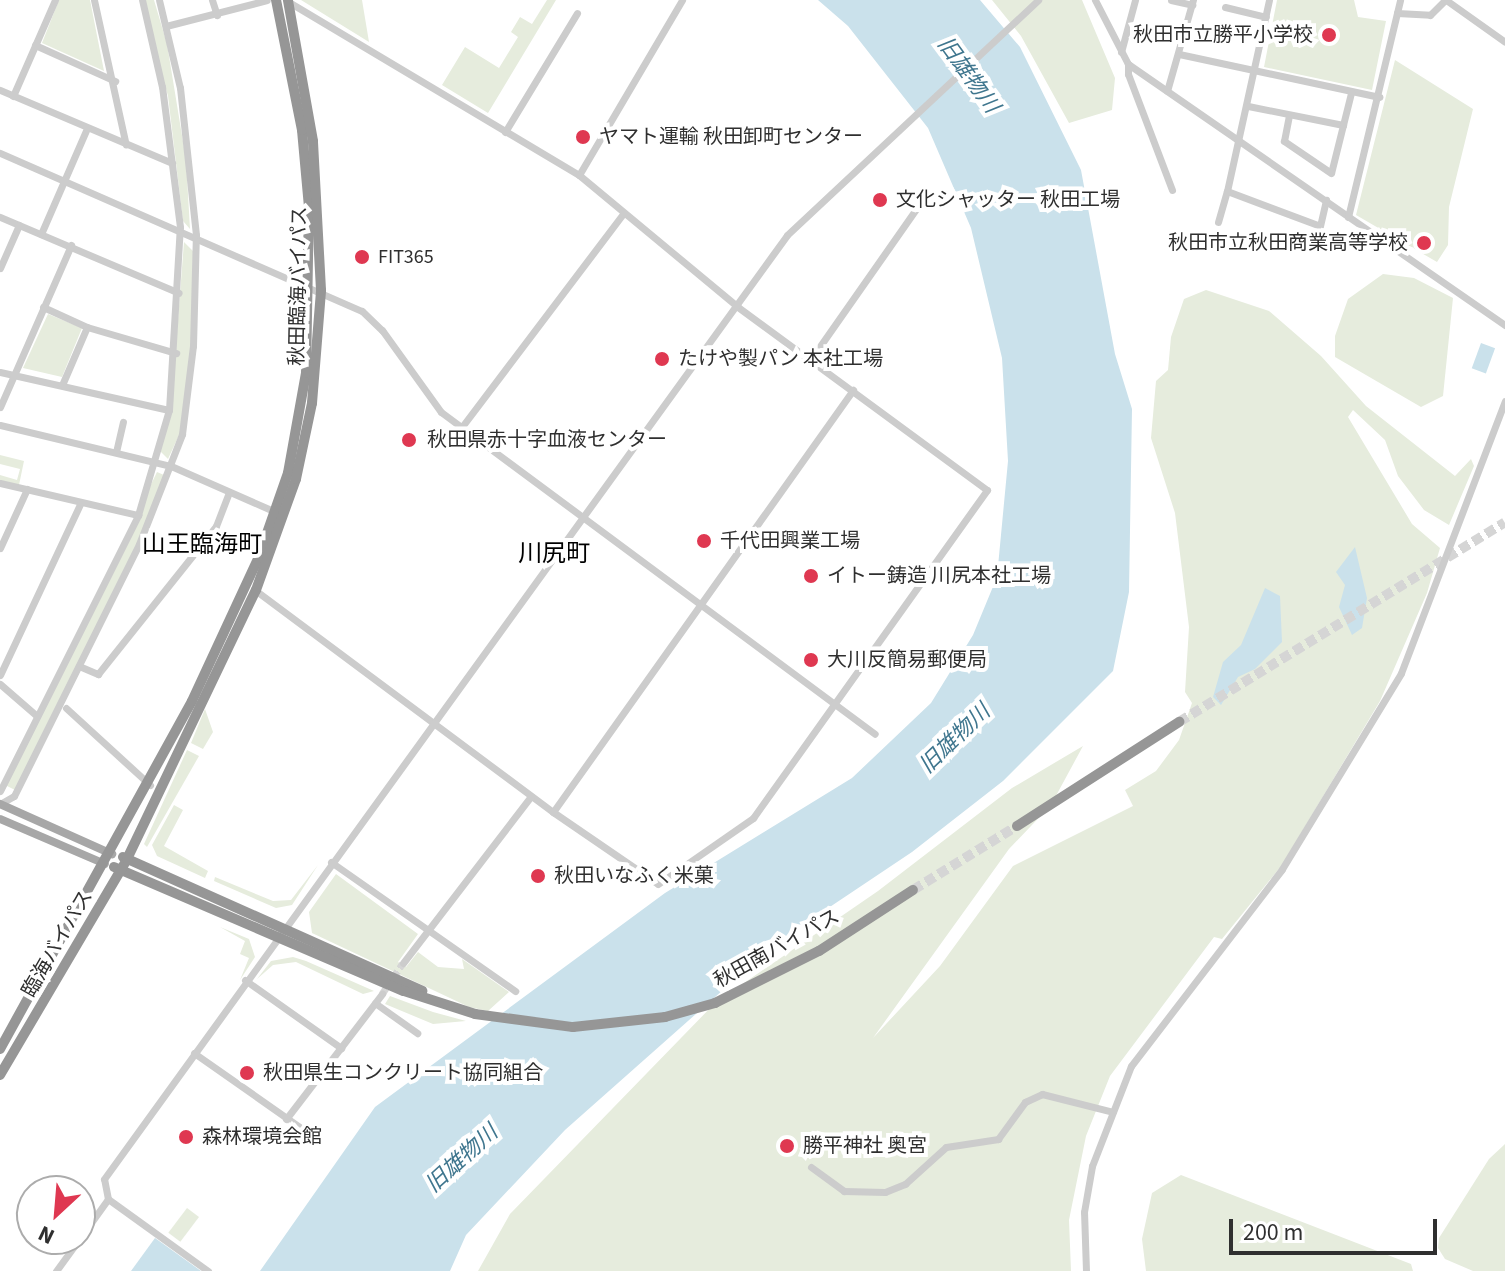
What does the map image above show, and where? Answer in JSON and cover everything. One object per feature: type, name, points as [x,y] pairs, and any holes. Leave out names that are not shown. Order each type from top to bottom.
[{"type":"highway","name":"秋田臨海バイパス","points":[[112,854],[251,587],[276,512],[303,400],[316,288],[302,130],[276,0]]},
{"type":"highway","name":"秋田臨海バイパス","points":[[121,870],[288,505],[308,430],[316,288],[315,155],[287,0]]},
{"type":"highway","points":[[1017,826],[1179,722]]},
{"type":"highway","name":"秋田南バイパス","points":[[112,854],[285,927],[460,1010]]},
{"type":"highway","name":"臨海バイパス","points":[[0,1049],[112,854]]},
{"type":"highway","name":"秋田南バイパス","points":[[106,864],[460,1010],[573,1027],[665,1017],[715,1003],[819,951],[913,890]]},
{"type":"highway","name":"臨海バイパス","points":[[0,1075],[121,870]]},
{"type":"main road","points":[[0,804],[112,854]]},
{"type":"main road","points":[[0,819],[106,864]]},
{"type":"street","points":[[13,96],[55,0]]},
{"type":"street","points":[[94,0],[115,81],[126,145]]},
{"type":"street","points":[[0,791],[138,515],[157,462],[169,410],[176,353],[180,227],[162,87],[142,0]]},
{"type":"street","points":[[0,804],[14,796],[154,515],[187,405],[196,235],[180,88],[159,0]]},
{"type":"street","points":[[212,0],[217,15]]},
{"type":"street","points":[[166,26],[267,0]]},
{"type":"street","points":[[251,587],[435,719],[531,796],[647,880],[665,883],[748,824],[832,701],[987,490],[738,307],[579,175],[287,0]]},
{"type":"street","points":[[579,175],[682,0]]},
{"type":"street","points":[[208,1271],[108,1199],[104,1179],[245,980],[738,307],[787,235],[1038,0]]},
{"type":"street","points":[[1095,0],[1128,64],[1505,325]]},
{"type":"street","points":[[1121,52],[1135,0]]},
{"type":"street","points":[[1167,91],[1193,2],[1171,0]]},
{"type":"street","points":[[1218,222],[1242,143],[1269,0]]},
{"type":"street","points":[[1348,217],[1400,0]]},
{"type":"street","points":[[1397,13],[1430,15],[1445,0],[1505,42]]},
{"type":"street","points":[[1225,7],[1266,17]]},
{"type":"street","points":[[505,132],[577,13]]},
{"type":"street","points":[[35,45],[115,81]]},
{"type":"street","points":[[1179,54],[1379,97]]},
{"type":"street","points":[[1128,64],[1128,74],[1172,190]]},
{"type":"street","points":[[0,90],[172,163]]},
{"type":"street","points":[[1289,115],[1284,141],[1331,173],[1351,92]]},
{"type":"street","points":[[1248,106],[1343,125]]},
{"type":"street","points":[[41,234],[87,128]]},
{"type":"street","points":[[0,153],[180,227],[316,288],[372,318],[427,397],[461,428],[875,734]]},
{"type":"street","points":[[1227,191],[1320,226],[1326,200]]},
{"type":"street","points":[[811,359],[923,199]]},
{"type":"street","points":[[461,428],[623,214]]},
{"type":"street","points":[[0,217],[179,293]]},
{"type":"street","points":[[0,268],[19,225]]},
{"type":"street","points":[[0,407],[71,245]]},
{"type":"street","points":[[43,307],[87,327],[176,353]]},
{"type":"street","points":[[62,385],[87,327]]},
{"type":"street","points":[[0,372],[169,410]]},
{"type":"street","points":[[553,812],[702,608],[853,390]]},
{"type":"street","points":[[1086,1271],[1084,1212],[1092,1166],[1136,1058],[1282,869],[1401,673],[1505,401]]},
{"type":"street","points":[[116,452],[123,422]]},
{"type":"street","points":[[0,425],[171,466],[276,512]]},
{"type":"street","points":[[0,483],[138,515]]},
{"type":"street","points":[[0,548],[27,489]]},
{"type":"street","points":[[79,666],[98,674],[216,526],[229,492]]},
{"type":"street","points":[[0,675],[80,504]]},
{"type":"street","points":[[0,684],[37,716]]},
{"type":"street","points":[[66,708],[150,785]]},
{"type":"street","points":[[403,963],[531,796]]},
{"type":"street","points":[[331,862],[515,991]]},
{"type":"street","points":[[245,980],[341,1048]]},
{"type":"street","points":[[286,1119],[382,994]]},
{"type":"street","points":[[375,1003],[417,1033]]},
{"type":"street","points":[[194,1053],[311,1135]]},
{"type":"street","points":[[811,1167],[844,1191],[885,1192],[905,1184],[946,1147],[998,1139],[1025,1102],[1042,1094],[1113,1112]]},
{"type":"street","points":[[96,1216],[108,1199]]},
{"type":"green space","points":[[59,0],[90,0],[104,71],[42,43]]},
{"type":"green space","points":[[141,0],[154,0],[167,44],[186,160],[190,229],[183,221],[168,96]]},
{"type":"green space","points":[[301,0],[362,0],[369,42]]},
{"type":"green space","points":[[547,0],[556,0],[488,113],[442,85],[465,47],[499,68],[518,37],[511,32],[520,17],[532,24]]},
{"type":"green space","points":[[992,0],[1082,0],[1115,78],[1112,110],[1069,123],[1021,36]]},
{"type":"green space","name":"秋田市立勝平小学校","points":[[1277,0],[1354,0],[1358,17],[1386,21],[1372,90],[1264,67]]},
{"type":"green space","points":[[1395,60],[1473,109],[1449,207],[1448,245],[1437,262],[1356,215]]},
{"type":"green space","points":[[184,242],[193,251],[191,348],[180,433],[168,459],[160,451],[171,410]]},
{"type":"green space","points":[[1383,274],[1414,278],[1453,298],[1443,396],[1421,407],[1335,357],[1335,336],[1348,299]]},
{"type":"green space","points":[[1206,290],[1269,311],[1321,356],[1366,406],[1455,476],[1471,459],[1474,466],[1449,525],[1424,510],[1398,476],[1385,440],[1353,410],[1348,417],[1412,524],[1440,548],[1427,593],[1380,701],[1282,865],[1222,939],[1214,937],[1110,1076],[1086,1136],[1069,1220],[1071,1271],[478,1271],[510,1214],[715,1003],[878,891],[1012,788],[1083,746],[1051,805],[1009,849],[873,1038],[940,966],[1013,866],[1133,806],[1125,790],[1156,771],[1179,740],[1192,703],[1185,692],[1189,627],[1175,513],[1151,438],[1156,381],[1168,370],[1171,337],[1184,299]]},
{"type":"green space","points":[[48,314],[82,328],[62,377],[23,368]]},
{"type":"green space","points":[[0,455],[24,461],[19,485],[0,481],[0,475],[17,480],[20,469],[0,464]]},
{"type":"green space","points":[[157,472],[164,475],[152,515],[15,790],[5,785]]},
{"type":"green space","points":[[205,709],[213,732],[203,749],[191,743]]},
{"type":"green space","points":[[187,750],[199,756],[147,847],[144,844]]},
{"type":"green space","points":[[174,805],[183,810],[164,846],[208,871],[205,878],[157,856],[152,845]]},
{"type":"green space","points":[[318,865],[292,905],[276,908],[214,881],[215,877],[273,901],[291,900]]},
{"type":"green space","points":[[336,874],[418,934],[398,962],[406,967],[418,952],[438,967],[464,969],[462,959],[509,992],[488,1011],[469,1007],[312,933],[309,912]]},
{"type":"green space","points":[[220,927],[249,939],[255,957],[240,980],[249,958],[240,954],[245,941]]},
{"type":"green space","points":[[293,957],[374,991],[363,994],[296,962],[273,965],[257,979],[271,961]]},
{"type":"green space","points":[[390,996],[466,1021],[433,1024],[385,1004]]},
{"type":"green space","points":[[1505,1144],[1505,1271],[1473,1271],[1445,1259],[1438,1248],[1439,1238],[1489,1159]]},
{"type":"green space","points":[[1181,1175],[1411,1264],[1413,1271],[1146,1271],[1142,1239],[1152,1193]]},
{"type":"green space","points":[[187,1208],[199,1217],[180,1242],[168,1233]]},
{"type":"water","name":"旧雄物川","points":[[818,0],[980,0],[1020,47],[1081,170],[1115,354],[1132,409],[1129,592],[1113,671],[1003,781],[912,852],[776,943],[565,1130],[466,1235],[450,1271],[260,1271],[375,1107],[665,893],[852,778],[931,703],[973,635],[997,577],[1008,461],[1002,358],[971,228],[928,128],[848,26]]},
{"type":"water","points":[[1481,343],[1495,348],[1486,374],[1472,368]]},
{"type":"water","points":[[1355,547],[1367,598],[1362,628],[1352,635],[1339,607],[1345,585],[1336,572]]},
{"type":"water","points":[[1265,588],[1280,596],[1282,642],[1255,669],[1238,677],[1221,705],[1213,697],[1223,662],[1241,645]]},
{"type":"water","points":[[155,1238],[201,1271],[131,1271]]},
{"type":"tunnel","points":[[1179,722],[1505,522]]},
{"type":"tunnel","points":[[913,890],[1017,826]]},
{"type":"tunnel","points":[[382,994],[403,963]]},
{"type":"place","name":"秋田市立勝平小学校","points":[[1329,35]]},
{"type":"place","name":"ヤマト運輸 秋田卸町センター","points":[[583,137]]},
{"type":"place","name":"文化シャッター 秋田工場","points":[[880,200]]},
{"type":"place","name":"秋田市立秋田商業高等学校","points":[[1424,243]]},
{"type":"place","name":"FIT365","points":[[362,257]]},
{"type":"place","name":"たけや製パン 本社工場","points":[[662,359]]},
{"type":"place","name":"秋田県赤十字血液センター","points":[[409,440]]},
{"type":"place","name":"千代田興業工場","points":[[704,541]]},
{"type":"place","name":"イトー鋳造 川尻本社工場","points":[[811,576]]},
{"type":"place","name":"大川反簡易郵便局","points":[[811,660]]},
{"type":"place","name":"秋田いなふく米菓","points":[[538,876]]},
{"type":"place","name":"秋田県生コンクリート協同組合","points":[[247,1073]]},
{"type":"place","name":"森林環境会館","points":[[186,1137]]},
{"type":"place","name":"勝平神社 奥宮","points":[[787,1146]]},
{"type":"district","name":"山王臨海町","points":[[202,545]]},
{"type":"district","name":"川尻町","points":[[554,554]]}]
